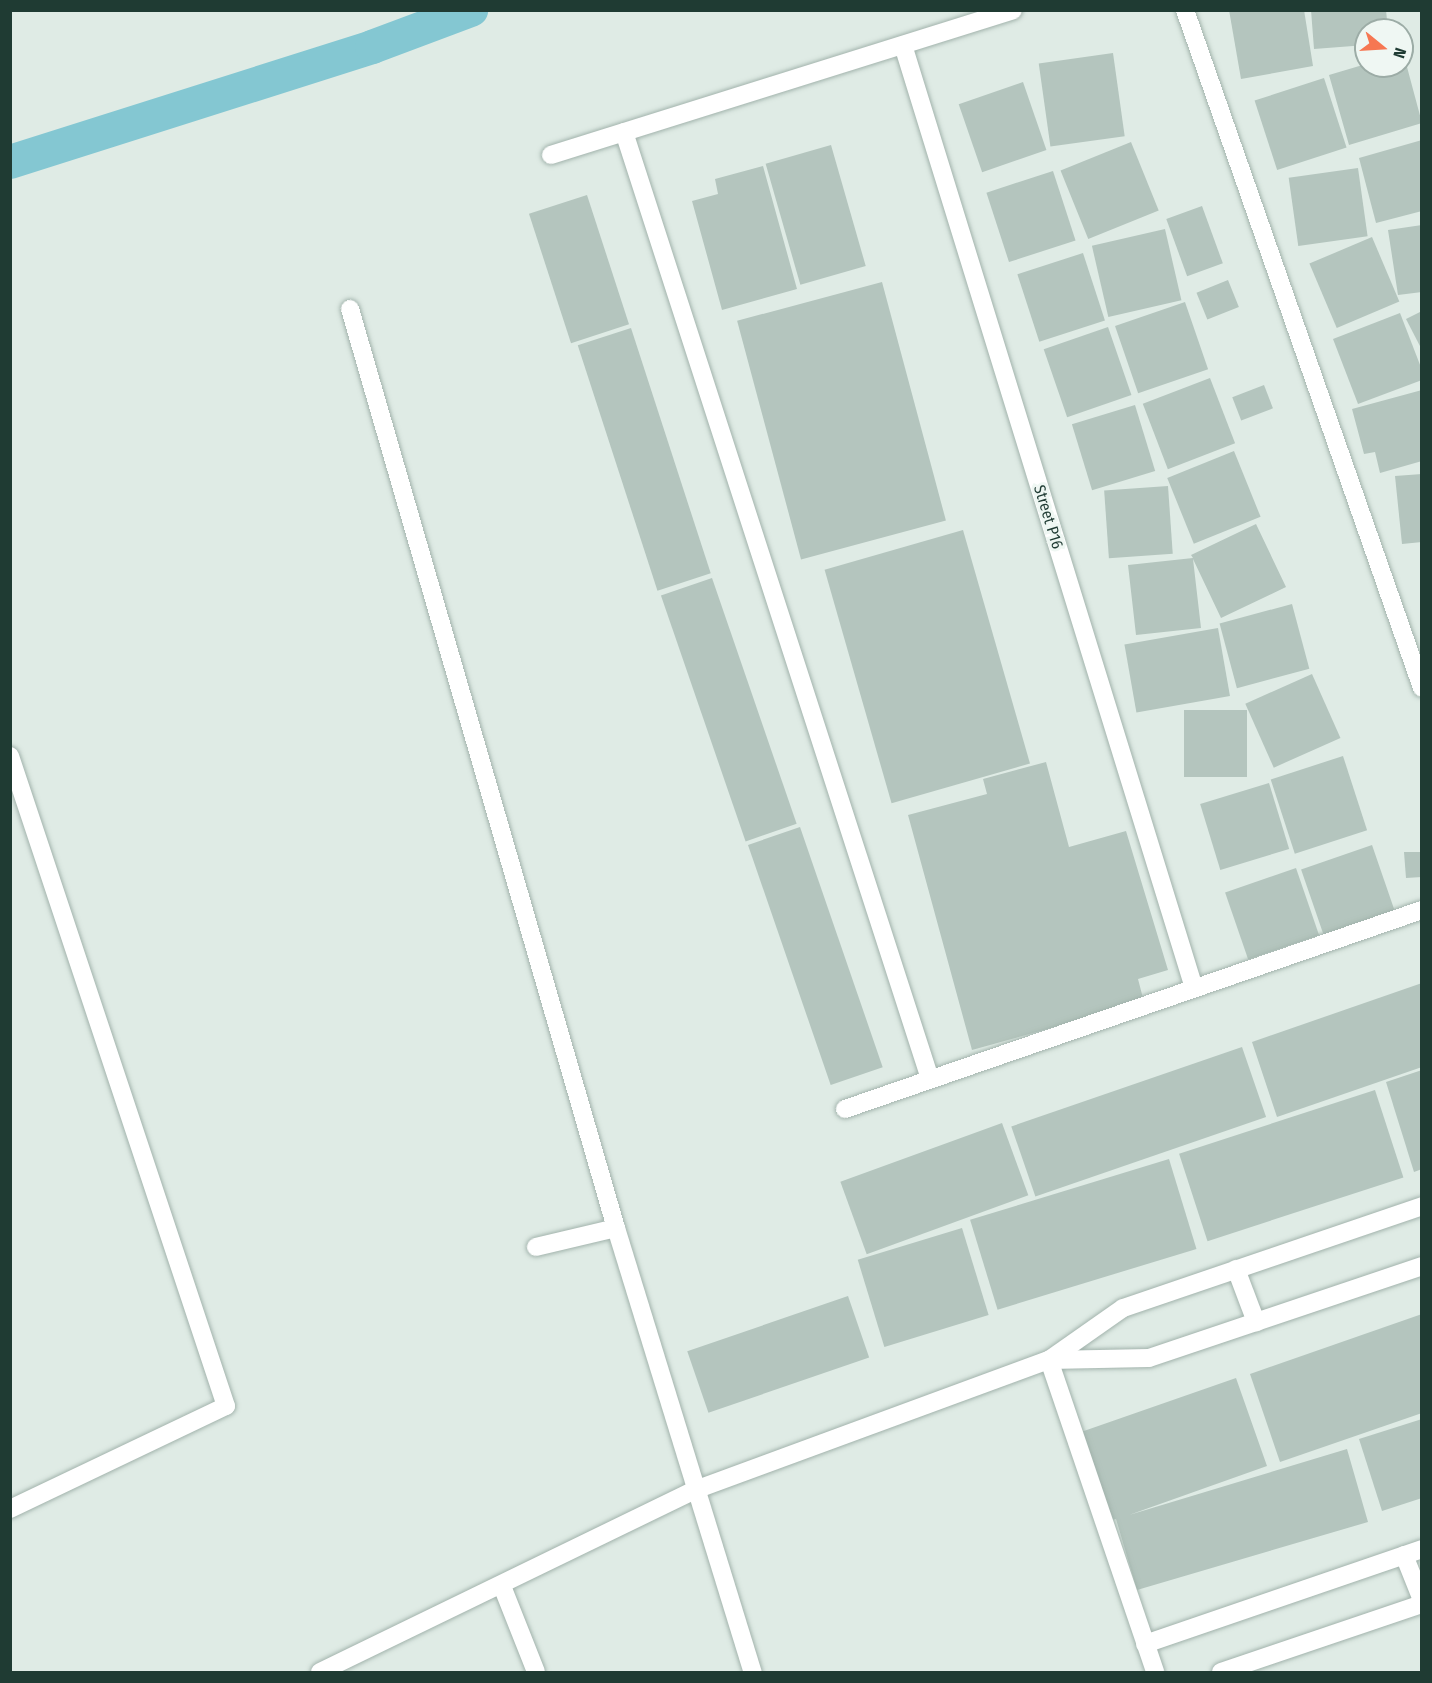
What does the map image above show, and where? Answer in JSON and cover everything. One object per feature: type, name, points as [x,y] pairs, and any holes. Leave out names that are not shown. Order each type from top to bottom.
[{"type":"street","points":[[551,155],[1013,10]]},
{"type":"street","points":[[1185,10],[1422,688]]},
{"type":"street","name":"Street P16","points":[[903,45],[1194,988]]},
{"type":"street","points":[[624,132],[930,1079]]},
{"type":"street","points":[[350,309],[616,1228],[753,1672]]},
{"type":"street","points":[[10,756],[226,1406],[10,1509]]},
{"type":"street","points":[[845,1109],[1422,910]]},
{"type":"street","points":[[320,1672],[502,1586],[695,1490],[1049,1360],[1123,1308],[1422,1206]]},
{"type":"street","points":[[536,1247],[616,1228]]},
{"type":"street","points":[[1049,1360],[1149,1358],[1422,1266]]},
{"type":"street","points":[[1236,1269],[1256,1322]]},
{"type":"street","points":[[1049,1360],[1155,1672]]},
{"type":"street","points":[[1145,1644],[1413,1552],[1422,1602],[1221,1672]]},
{"type":"street","points":[[502,1586],[536,1672]]},
{"type":"building","points":[[1229,10],[1304,10],[1313,66],[1241,79]]},
{"type":"building","points":[[1311,10],[1386,10],[1387,18],[1354,18],[1354,46],[1314,49]]},
{"type":"building","points":[[1113,53],[1125,136],[1050,147],[1039,63]]},
{"type":"building","points":[[1354,68],[1354,78],[1410,78],[1422,123],[1349,145],[1329,75]]},
{"type":"building","points":[[1324,78],[1347,147],[1277,170],[1255,101]]},
{"type":"building","points":[[1023,82],[1046,150],[982,172],[959,104]]},
{"type":"building","points":[[1422,140],[1422,211],[1376,223],[1359,158]]},
{"type":"building","points":[[1131,142],[1159,211],[1088,239],[1061,170]]},
{"type":"building","points":[[831,145],[866,266],[800,285],[766,164]]},
{"type":"building","points":[[763,166],[797,289],[722,310],[692,201],[718,194],[715,179]]},
{"type":"building","points":[[1358,168],[1368,236],[1298,246],[1289,178]]},
{"type":"building","points":[[1053,171],[1076,240],[1009,262],[986,193]]},
{"type":"building","points":[[587,195],[629,324],[571,343],[529,214]]},
{"type":"building","points":[[1202,206],[1223,263],[1187,276],[1166,219]]},
{"type":"building","points":[[1422,225],[1422,292],[1398,295],[1388,230]]},
{"type":"building","points":[[1165,229],[1181,300],[1108,317],[1092,246]]},
{"type":"building","points":[[1372,237],[1399,301],[1337,328],[1309,264]]},
{"type":"building","points":[[1083,253],[1105,321],[1039,342],[1017,274]]},
{"type":"building","points":[[1228,280],[1239,307],[1207,320],[1196,293]]},
{"type":"building","points":[[882,282],[946,521],[801,559],[737,321]]},
{"type":"building","points":[[1185,302],[1208,369],[1138,393],[1115,326]]},
{"type":"building","points":[[1422,311],[1422,350],[1406,319]]},
{"type":"building","points":[[1400,313],[1422,370],[1422,380],[1358,404],[1333,339]]},
{"type":"building","points":[[1108,327],[1131,395],[1067,417],[1044,349]]},
{"type":"building","points":[[631,328],[711,573],[657,591],[578,345]]},
{"type":"building","points":[[1210,378],[1235,443],[1168,469],[1143,404]]},
{"type":"building","points":[[1264,385],[1273,408],[1241,421],[1232,397]]},
{"type":"building","points":[[1422,390],[1422,461],[1380,473],[1375,452],[1364,454],[1352,409]]},
{"type":"building","points":[[1135,405],[1155,471],[1092,490],[1072,424]]},
{"type":"building","points":[[1234,451],[1261,517],[1194,544],[1167,478]]},
{"type":"building","points":[[1422,474],[1422,542],[1402,544],[1395,476]]},
{"type":"building","points":[[1168,486],[1173,554],[1109,558],[1104,490]]},
{"type":"building","points":[[1256,524],[1286,587],[1221,618],[1193,559],[1201,628],[1136,635],[1128,565],[1193,558],[1191,555]]},
{"type":"building","points":[[963,530],[1030,764],[892,803],[825,570]]},
{"type":"building","points":[[712,578],[797,824],[746,841],[661,596]]},
{"type":"building","points":[[1292,604],[1309,669],[1237,688],[1220,623]]},
{"type":"building","points":[[1218,628],[1230,696],[1136,712],[1124,644]]},
{"type":"building","points":[[1312,674],[1340,738],[1274,768],[1245,704]]},
{"type":"building","points":[[1184,710],[1247,710],[1247,777],[1184,777]]},
{"type":"building","points":[[1343,756],[1367,830],[1295,854],[1271,779]]},
{"type":"building","points":[[1046,762],[1069,847],[1126,831],[1168,970],[1138,979],[1144,1002],[972,1050],[908,815],[987,794],[983,779]]},
{"type":"building","points":[[1269,783],[1289,849],[1220,870],[1200,804]]},
{"type":"building","points":[[800,827],[883,1067],[831,1085],[748,845]]},
{"type":"building","points":[[1372,845],[1395,913],[1325,937],[1301,869]]},
{"type":"building","points":[[1404,852],[1422,852],[1422,877],[1406,878]]},
{"type":"building","points":[[1296,868],[1319,935],[1248,960],[1225,892]]},
{"type":"building","points":[[1422,983],[1422,1067],[1277,1117],[1252,1042]]},
{"type":"building","points":[[1242,1047],[1266,1117],[1035,1196],[1011,1126]]},
{"type":"building","points":[[1422,1070],[1422,1169],[1414,1172],[1386,1082]]},
{"type":"building","points":[[1375,1090],[1403,1177],[1208,1241],[1179,1154]]},
{"type":"building","points":[[1002,1123],[1028,1195],[867,1254],[840,1182]]},
{"type":"building","points":[[1169,1159],[1196,1249],[998,1310],[970,1220]]},
{"type":"building","points":[[962,1228],[989,1315],[884,1347],[858,1260]]},
{"type":"building","points":[[848,1296],[869,1357],[708,1413],[687,1351]]},
{"type":"building","points":[[1422,1314],[1422,1413],[1280,1462],[1250,1374]]},
{"type":"building","points":[[1236,1378],[1267,1466],[1129,1515],[1347,1449],[1368,1522],[1137,1590],[1116,1519],[1111,1520],[1081,1432]]},
{"type":"building","points":[[1422,1419],[1422,1498],[1382,1511],[1359,1439]]},
{"type":"waterway","points":[[10,162],[372,47],[471,10]]}]
